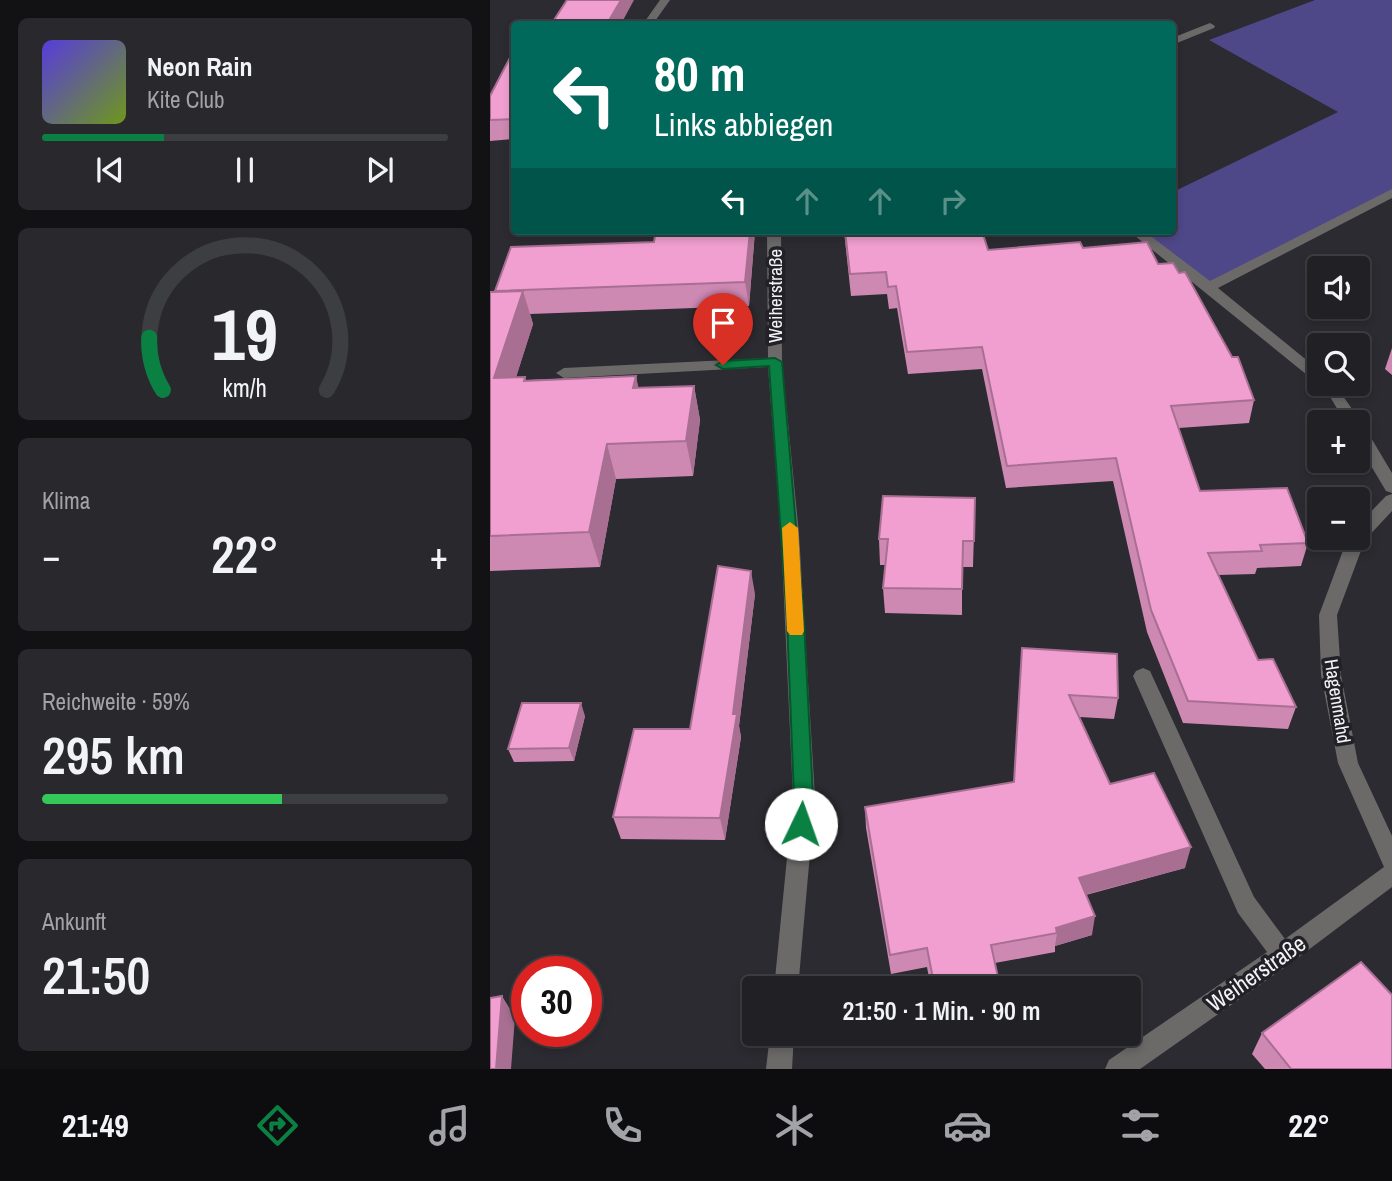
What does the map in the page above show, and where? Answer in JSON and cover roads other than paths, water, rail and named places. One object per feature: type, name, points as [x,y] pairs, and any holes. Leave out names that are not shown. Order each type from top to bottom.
[{"type":"street","points":[[650,21],[665,0]]},
{"type":"street","points":[[1176,40],[1210,26]]},
{"type":"street","points":[[1209,286],[1392,193]]},
{"type":"street","name":"Weiherstraße","points":[[774,235],[775,362],[790,534],[804,797],[787,976]]},
{"type":"street","points":[[1141,235],[1209,286],[1307,368]]},
{"type":"street","points":[[564,373],[775,362]]},
{"type":"street","points":[[1370,450],[1392,487]]},
{"type":"street","name":"Hagenmahd","points":[[1370,524],[1392,500]]},
{"type":"street","name":"Hagenmahd","points":[[1353,550],[1328,615],[1331,675],[1348,763],[1392,860]]},
{"type":"street","points":[[1143,676],[1246,905],[1283,955]]},
{"type":"street","name":"Weiherstraße","points":[[1118,1069],[1283,955],[1392,874]]},
{"type":"street","points":[[779,1069],[781,1046]]}]
